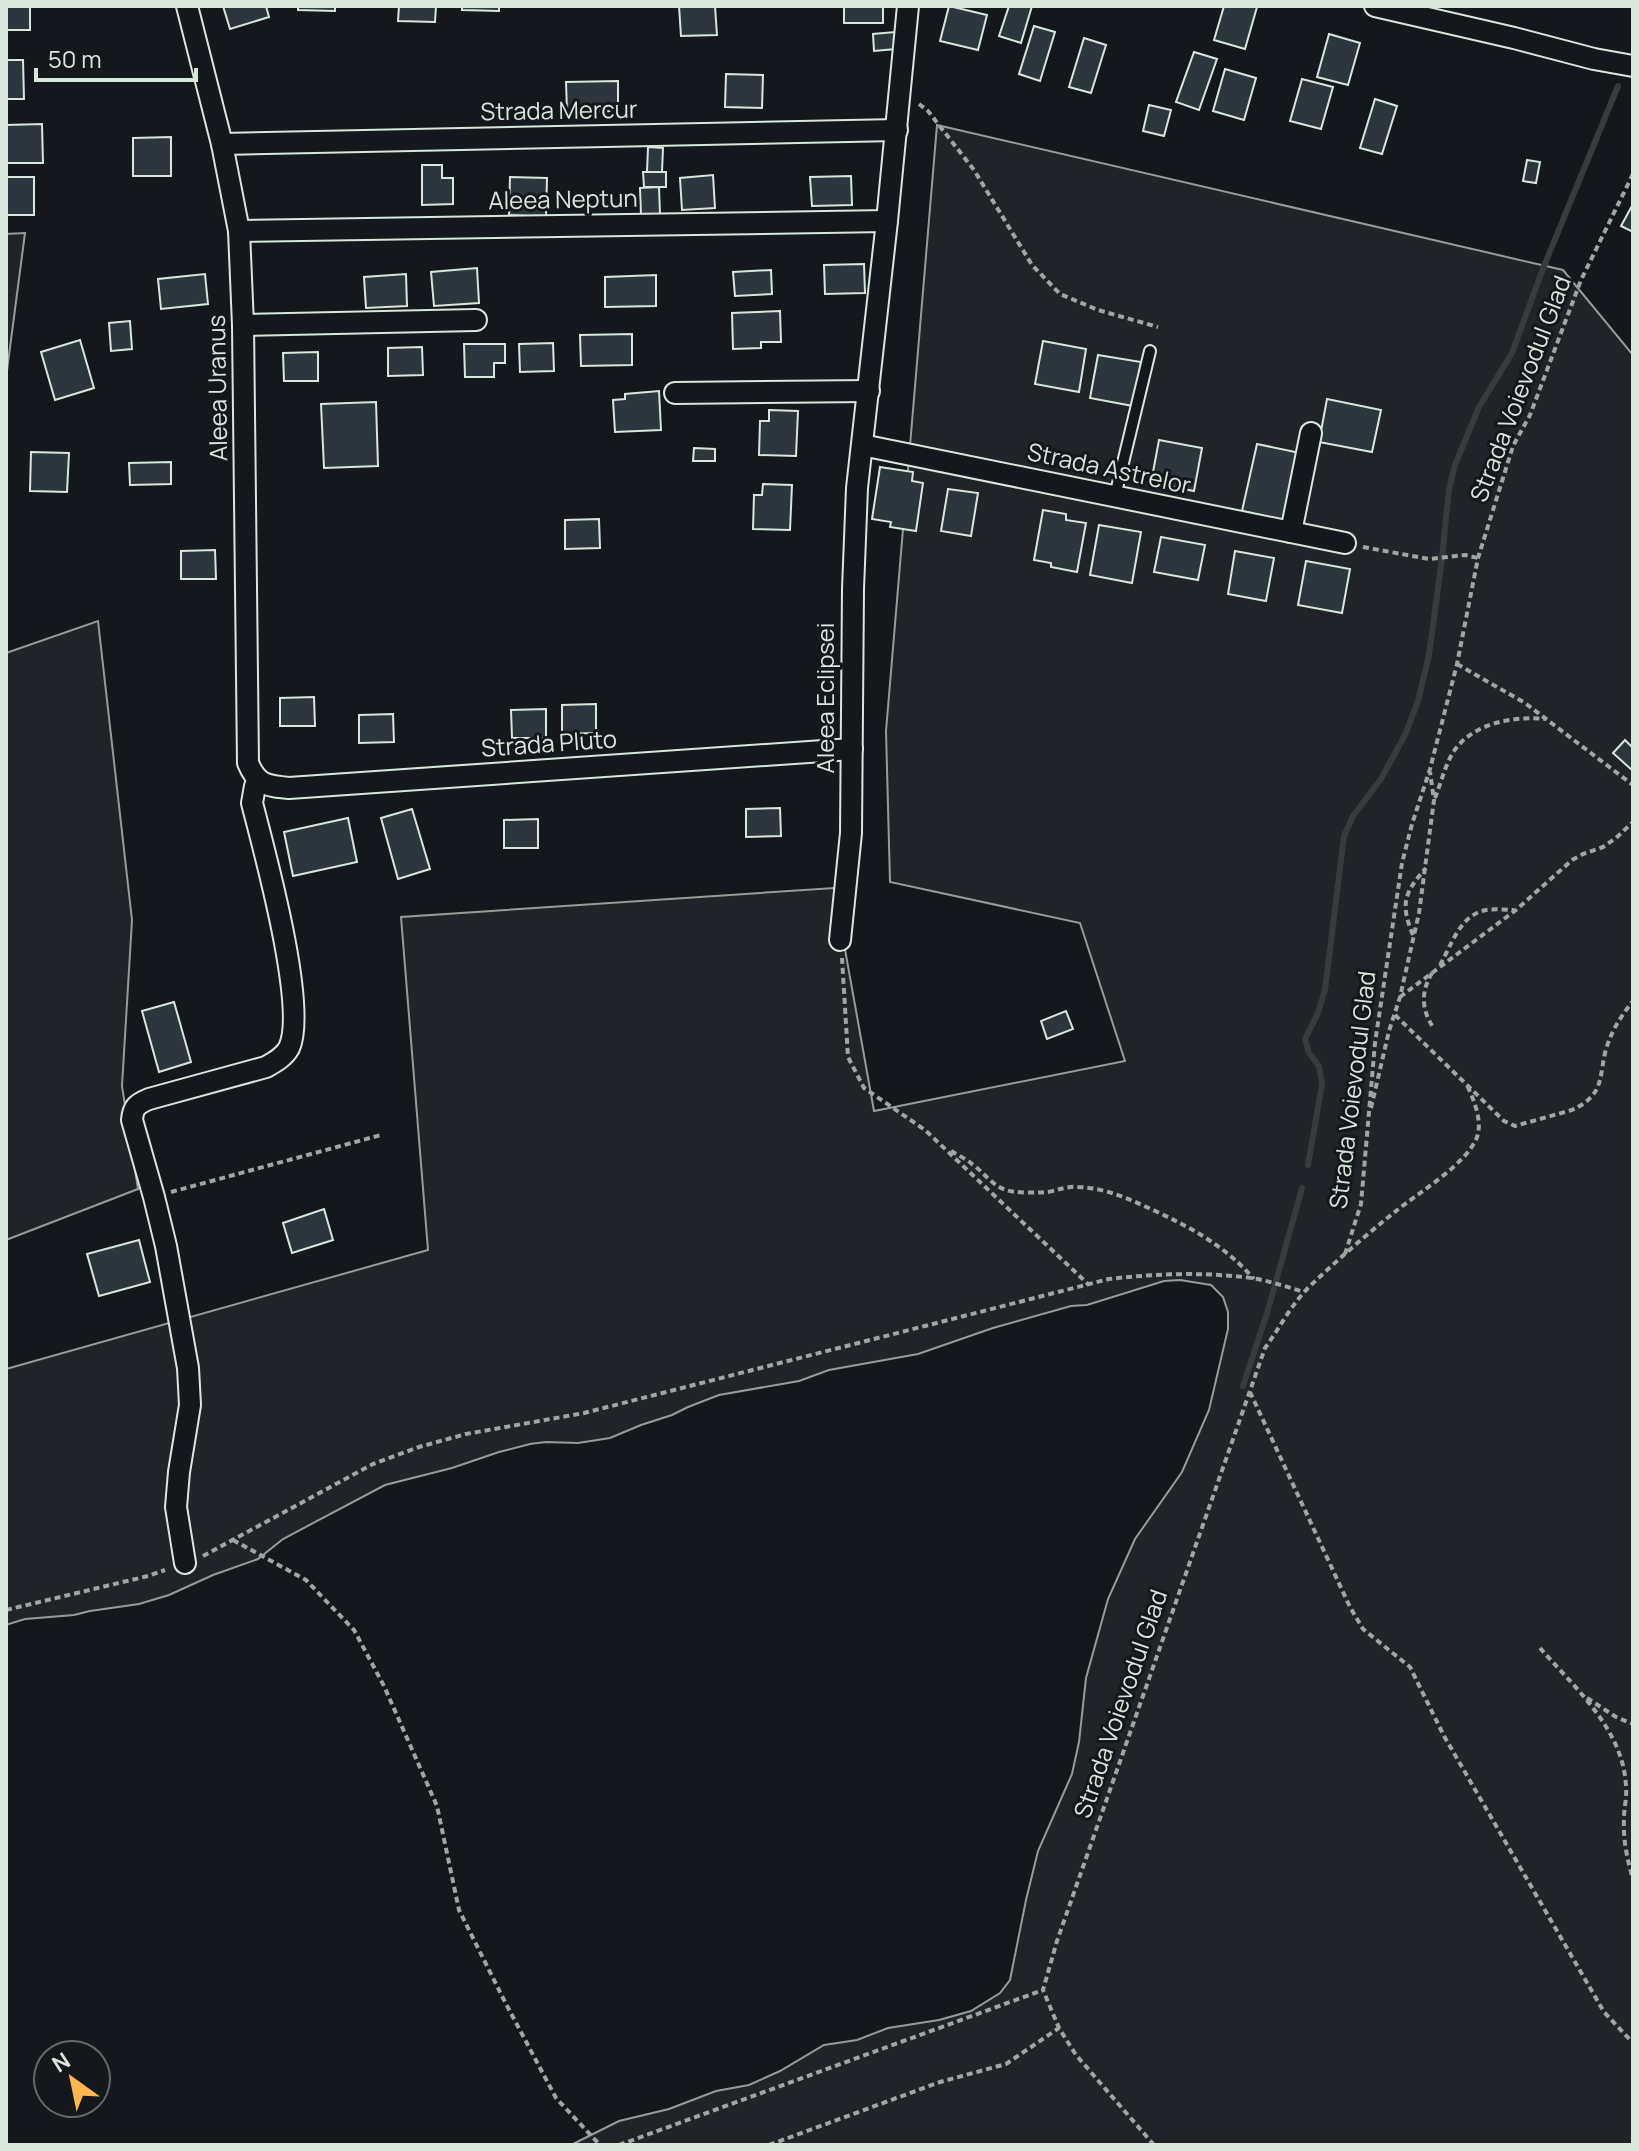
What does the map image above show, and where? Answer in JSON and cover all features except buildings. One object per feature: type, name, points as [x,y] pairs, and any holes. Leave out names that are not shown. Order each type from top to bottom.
[{"type":"street","name":"Aleea Uranus","points":[[154,1197],[132,1120],[132,1110],[138,1104],[266,1067],[280,1060],[289,1048],[293,1034],[292,985],[252,803],[257,778],[248,763],[243,325],[239,231],[222,144],[187,6]]},
{"type":"street","name":"Aleea Eclipsei","points":[[840,940],[851,833],[857,488],[908,6]]},
{"type":"street","points":[[1375,6],[1633,66]]},
{"type":"street","name":"Strada Mercur","points":[[222,144],[897,130]]},
{"type":"street","name":"Aleea Neptun","points":[[239,231],[887,221]]},
{"type":"street","points":[[243,325],[476,320]]},
{"type":"street","points":[[675,393],[869,391]]},
{"type":"street","points":[[1291,532],[1311,433]]},
{"type":"street","name":"Strada Astrelor","points":[[862,445],[1345,543]]},
{"type":"street","name":"Strada Pluto","points":[[257,778],[271,786],[289,788],[852,749]]},
{"type":"street","points":[[154,1197],[188,1368],[190,1405],[176,1507],[185,1563]]},
{"type":"lane","points":[[1115,496],[1150,351]]},
{"type":"path","points":[[900,91],[928,111],[974,170],[1032,265],[1060,294],[1098,310],[1158,327]]},
{"type":"path","name":"Strada Voievodul Glad","points":[[1043,1990],[1057,1941],[1265,1348],[1304,1292],[1345,1254],[1361,1204],[1375,1043],[1402,863],[1457,664],[1478,558],[1513,446],[1530,415],[1581,280],[1633,174]]},
{"type":"path","points":[[1345,543],[1429,559],[1465,555],[1478,558]]},
{"type":"path","points":[[1457,664],[1525,703],[1633,785]]},
{"type":"path","points":[[1434,800],[1452,753],[1471,735],[1515,718],[1546,719]]},
{"type":"path","points":[[1369,1118],[1414,937],[1427,866],[1434,800],[1430,769]]},
{"type":"path","points":[[1400,997],[1516,910],[1572,860],[1603,847],[1633,822]]},
{"type":"path","points":[[1414,937],[1406,919],[1405,900],[1409,889],[1427,866]]},
{"type":"path","points":[[1433,1027],[1425,1012],[1423,997],[1427,982],[1460,928],[1483,910],[1516,910]]},
{"type":"path","points":[[840,940],[848,1057],[864,1088],[925,1130],[1089,1285]]},
{"type":"path","points":[[1395,1015],[1504,1121],[1515,1126],[1580,1106],[1591,1097],[1601,1082],[1612,1032],[1633,1001]]},
{"type":"path","points":[[1345,1254],[1465,1155],[1477,1136],[1478,1124],[1466,1083]]},
{"type":"path","points":[[154,1197],[381,1135]]},
{"type":"path","points":[[942,1146],[974,1165],[988,1180],[1007,1191],[1049,1192],[1063,1187],[1079,1187],[1126,1197],[1209,1238],[1238,1260],[1254,1279]]},
{"type":"path","points":[[6,1610],[148,1576],[185,1563],[373,1464],[466,1434],[584,1413],[1109,1279],[1186,1274],[1254,1279],[1304,1292]]},
{"type":"path","points":[[1250,1392],[1350,1607],[1363,1629],[1410,1667],[1444,1736],[1604,2012],[1633,2043]]},
{"type":"path","points":[[233,1540],[306,1580],[354,1630],[384,1686],[437,1806],[459,1910],[556,2098],[600,2145]]},
{"type":"path","points":[[1540,1648],[1600,1717],[1619,1750],[1626,1786],[1623,1821],[1625,1853],[1633,1879]]},
{"type":"path","points":[[1580,1694],[1633,1724]]},
{"type":"path","points":[[619,2145],[1043,1990],[1059,2028],[1076,2055],[1154,2145]]},
{"type":"path","points":[[769,2145],[940,2082],[1006,2064],[1059,2028]]},
{"type":"shaded area","points":[[937,125],[1563,270],[1633,355],[1633,2145],[571,2145],[619,2121],[669,2109],[716,2091],[749,2085],[824,2045],[857,2040],[888,2028],[971,2011],[1000,1993],[1010,1980],[1038,1851],[1072,1774],[1086,1678],[1108,1599],[1135,1539],[1182,1472],[1209,1410],[1228,1329],[1228,1312],[1223,1297],[1211,1285],[1164,1281],[1087,1305],[1071,1306],[993,1328],[918,1354],[829,1370],[799,1381],[719,1395],[610,1438],[578,1443],[530,1444],[499,1452],[385,1485],[283,1539],[258,1559],[169,1595],[139,1604],[74,1615],[25,1619],[6,1625],[6,1369],[428,1250],[401,917],[834,888],[874,1111],[1125,1061],[1080,923],[890,882],[886,731]]},
{"type":"shaded area","points":[[25,233],[6,378],[6,234]]},
{"type":"shaded area","points":[[98,621],[132,920],[122,1086],[138,1189],[6,1240],[6,653]]},
{"type":"waterway","points":[[1308,1165],[1322,1084],[1319,1066],[1309,1053],[1305,1039],[1325,990],[1344,836],[1353,816],[1381,779],[1406,733],[1418,701],[1429,655],[1449,489],[1455,465],[1479,407],[1512,353],[1618,86]]},
{"type":"waterway","points":[[1243,1386],[1302,1188]]}]
